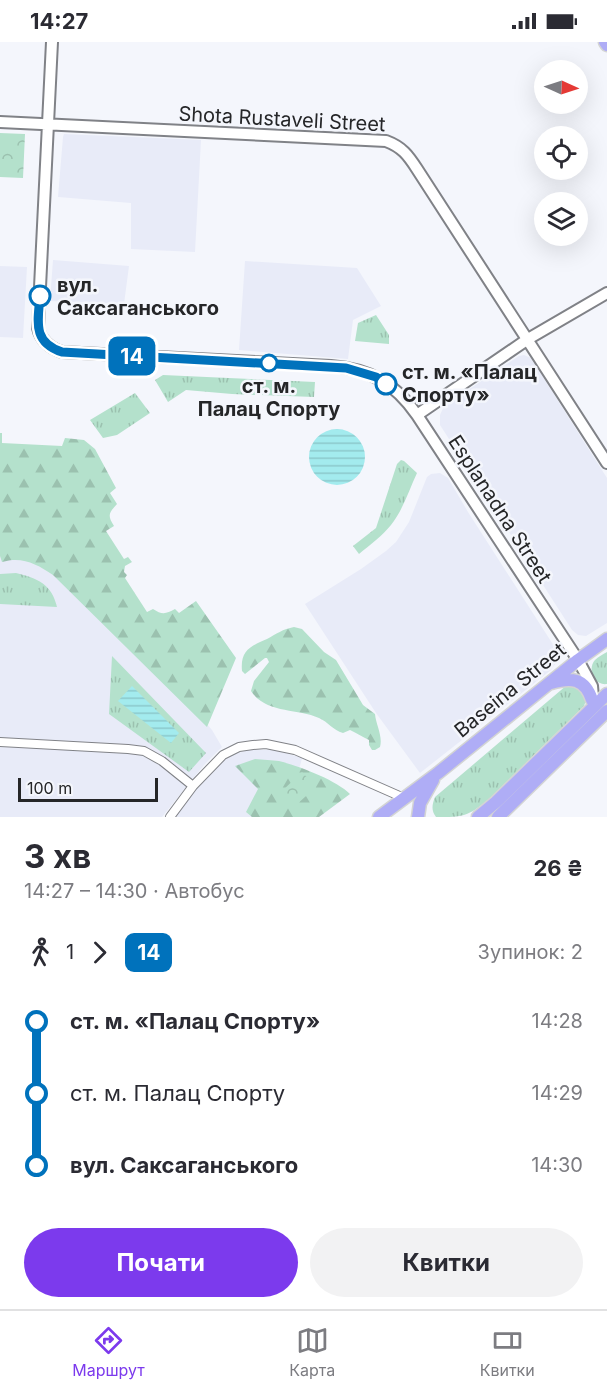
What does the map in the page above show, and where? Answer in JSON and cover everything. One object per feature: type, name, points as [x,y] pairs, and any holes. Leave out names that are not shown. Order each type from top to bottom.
[{"type":"main road","points":[[48,125],[52,42]]},
{"type":"main road","name":"Shota Rustaveli Street","points":[[0,122],[386,141],[397,145],[410,159],[607,463]]},
{"type":"main road","name":"Esplanadna Street","points":[[48,125],[38,328],[46,344],[62,352],[346,368],[376,377],[407,400],[578,660],[592,686],[589,713]]},
{"type":"main road","points":[[417,415],[528,339],[607,293]]},
{"type":"main road","name":"Baseina Street","points":[[379,817],[607,639]]},
{"type":"main road","points":[[548,684],[563,680],[578,681],[587,688],[592,700]]},
{"type":"main road","points":[[478,817],[607,694]]},
{"type":"main road","points":[[498,817],[607,711]]},
{"type":"main road","points":[[418,817],[420,803],[438,773]]},
{"type":"main road","points":[[427,817],[424,810],[429,787]]},
{"type":"main road","points":[[490,817],[496,802]]},
{"type":"street","points":[[0,742],[144,751],[162,761],[193,786]]},
{"type":"street","points":[[170,817],[193,786],[223,755],[239,747],[266,744],[295,750],[404,798]]},
{"type":"shaded area","points":[[64,134],[201,140],[195,252],[131,249],[131,203],[58,197]]},
{"type":"shaded area","points":[[53,260],[129,266],[124,304],[50,301]]},
{"type":"shaded area","points":[[245,261],[357,268],[381,306],[353,320],[348,359],[239,350]]},
{"type":"shaded area","points":[[0,266],[27,267],[23,338],[0,337]]},
{"type":"shaded area","points":[[524,355],[531,358],[607,478],[607,623],[586,636],[578,635],[572,630],[440,425],[440,415],[444,406],[519,356]]},
{"type":"shaded area","points":[[440,473],[448,478],[554,646],[558,653],[558,660],[551,670],[420,773],[376,713],[305,604],[361,569],[396,542],[409,522],[427,477]]},
{"type":"shaded area","points":[[0,542],[55,547],[212,730],[222,747],[204,765],[162,817],[0,817]]},
{"type":"shaded area","points":[[248,750],[276,750],[302,758],[300,766],[258,817],[173,817],[212,769],[229,756]]},
{"type":"green space","points":[[0,133],[25,134],[23,178],[0,177]]},
{"type":"green space","points":[[376,315],[389,335],[389,344],[355,341],[358,323]]},
{"type":"green space","points":[[163,375],[315,382],[314,397],[186,390],[168,402],[155,380]]},
{"type":"green space","points":[[135,393],[150,413],[117,435],[103,438],[90,420]]},
{"type":"green space","points":[[0,433],[2,433],[2,443],[62,446],[65,438],[84,440],[95,449],[116,488],[110,493],[117,504],[110,514],[114,526],[106,531],[124,559],[128,557],[132,562],[125,566],[124,572],[127,575],[125,578],[147,612],[153,609],[164,613],[175,609],[179,613],[196,601],[236,658],[207,727],[53,575],[29,562],[9,560],[2,562],[0,556]]},
{"type":"green space","points":[[401,460],[417,473],[406,500],[391,525],[359,554],[353,546],[376,528],[397,464]]},
{"type":"green space","points":[[16,573],[31,577],[47,587],[57,607],[0,604],[0,574]]},
{"type":"green space","points":[[294,627],[302,629],[324,652],[336,660],[363,705],[375,714],[380,747],[372,750],[369,740],[350,730],[343,733],[336,730],[319,718],[265,704],[251,691],[254,681],[269,662],[265,658],[245,674],[242,671],[242,664],[245,653],[256,644]]},
{"type":"green space","points":[[607,652],[607,684],[602,684],[595,680],[592,668],[595,660]]},
{"type":"green space","points":[[112,656],[206,753],[189,772],[109,714]]},
{"type":"green space","points":[[576,683],[587,698],[584,706],[489,799],[465,815],[436,817],[433,812],[435,797],[567,685]]},
{"type":"green space","points":[[255,759],[279,761],[307,770],[336,784],[350,794],[319,817],[252,817],[246,812],[258,789],[235,766]]},
{"type":"green space","points":[[302,772],[316,787],[295,806],[282,791]]},
{"type":"water","points":[[332,429],[342,429],[357,437],[363,446],[365,457],[363,468],[357,477],[342,485],[332,485],[321,480],[314,473],[309,462],[309,452],[314,441],[321,434]]},
{"type":"water","points":[[132,686],[179,733],[171,743],[118,701]]},
{"type":"bus line","name":"14","points":[[40,296],[38,328],[40,334],[46,344],[62,352],[331,366],[363,372],[386,384]]},
{"type":"place","name":"вул. Саксаганського","points":[[40,296]]},
{"type":"place","name":"ст. м. Палац Спорту","points":[[269,363]]},
{"type":"place","name":"ст. м. «Палац Спорту»","points":[[386,384]]}]
